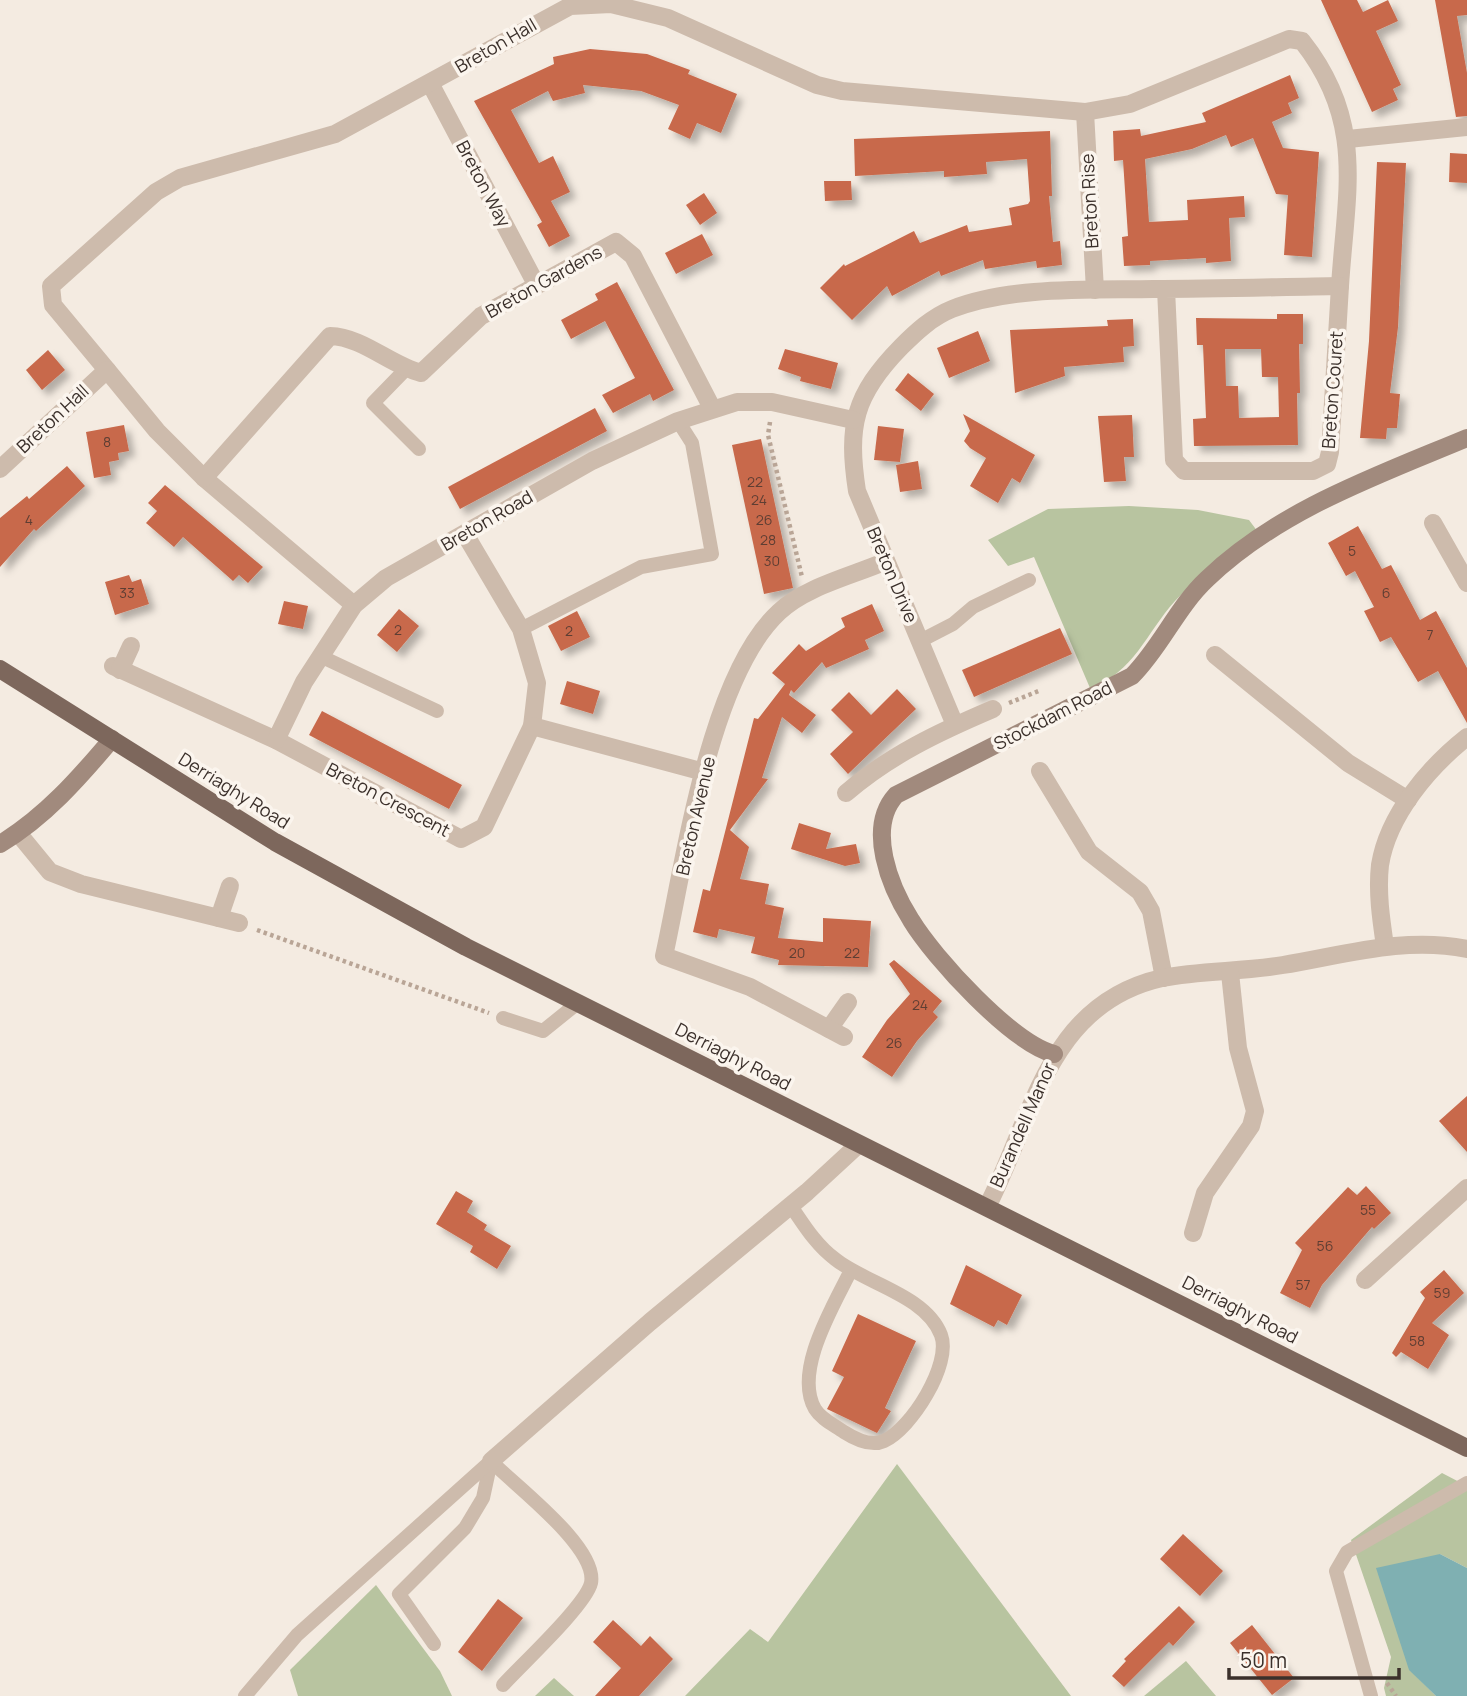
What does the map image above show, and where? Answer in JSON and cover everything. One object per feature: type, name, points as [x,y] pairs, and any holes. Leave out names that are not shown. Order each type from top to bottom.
[{"type":"main road","name":"Derriaghy Road","points":[[0,669],[275,842],[466,947],[1467,1448]]},
{"type":"street","name":"Breton Hall","points":[[354,605],[204,478],[158,431],[53,304],[51,286],[156,192],[180,178],[335,134],[431,85],[529,26],[570,6],[611,4],[668,18],[817,85],[842,91],[1085,112],[1130,104],[1277,44],[1289,40],[1302,41],[1318,62],[1342,114],[1348,139]]},
{"type":"street","name":"Breton Way","points":[[431,85],[536,284]]},
{"type":"street","name":"Breton Rise","points":[[1085,112],[1095,290]]},
{"type":"street","points":[[1095,290],[1340,286],[1348,139],[1467,127]]},
{"type":"street","name":"Breton Gardens","points":[[406,369],[421,373],[434,364],[481,316],[616,242],[633,256],[712,408]]},
{"type":"street","name":"Breton Couret","points":[[1166,289],[1174,460],[1184,471],[1312,471],[1327,464],[1330,452],[1340,286]]},
{"type":"street","name":"Breton Drive","points":[[955,725],[884,562],[857,491],[851,454],[853,420],[862,394],[878,370],[920,328],[950,309],[993,297],[1095,290]]},
{"type":"street","points":[[204,478],[330,336],[345,336],[406,369]]},
{"type":"street","name":"Breton Hall","points":[[0,468],[107,370]]},
{"type":"street","name":"Breton Road","points":[[276,740],[320,656],[354,605],[386,579],[592,461],[678,421],[737,402],[772,402],[853,420]]},
{"type":"street","name":"Stockdam Road","points":[[1054,1054],[1042,1051],[1016,1034],[989,1011],[911,921],[893,883],[883,851],[883,817],[886,806],[896,795],[1132,676],[1152,655],[1204,582],[1235,553],[1284,521],[1352,486],[1467,438]]},
{"type":"street","points":[[1433,523],[1467,583]]},
{"type":"street","name":"Breton Crescent","points":[[131,646],[116,668],[276,740],[461,839],[484,827],[532,726],[537,683],[521,629],[465,534]]},
{"type":"street","name":"Breton Avenue","points":[[848,1002],[837,1033],[750,987],[664,956],[704,772],[731,685],[749,646],[780,611],[808,594],[884,562]]},
{"type":"street","points":[[1215,655],[1348,764],[1409,800]]},
{"type":"street","points":[[846,793],[875,768],[904,749],[993,709]]},
{"type":"street","points":[[532,726],[704,772]]},
{"type":"street","points":[[1385,946],[1379,895],[1381,863],[1390,834],[1409,800],[1434,766],[1466,737]]},
{"type":"street","points":[[0,844],[18,833],[72,787],[112,738]]},
{"type":"street","points":[[1040,771],[1089,852],[1140,892],[1151,911],[1164,978]]},
{"type":"street","points":[[18,833],[50,872],[81,884],[239,923]]},
{"type":"street","points":[[219,918],[230,886]]},
{"type":"street","name":"Burandell Manor","points":[[987,1207],[1054,1054],[1096,1007],[1128,988],[1164,978],[1230,973],[1385,946],[1429,944],[1467,949]]},
{"type":"street","points":[[1193,1233],[1205,1193],[1251,1126],[1255,1111],[1238,1048],[1230,973]]},
{"type":"street","points":[[491,1461],[650,1322],[791,1206],[858,1145]]},
{"type":"street","points":[[1365,1280],[1467,1188]]},
{"type":"lane","points":[[406,369],[373,403],[419,449]]},
{"type":"lane","points":[[521,629],[640,567],[712,554],[692,443],[678,421]]},
{"type":"lane","points":[[920,641],[953,624],[973,607],[1029,580]]},
{"type":"lane","points":[[320,656],[437,711]]},
{"type":"lane","points":[[503,1018],[543,1031],[579,1002]]},
{"type":"lane","points":[[791,1206],[817,1243],[851,1269],[880,1282],[925,1314],[936,1326],[943,1346],[942,1364],[920,1404],[897,1432],[880,1443],[870,1443],[849,1435],[822,1417],[810,1397],[810,1365],[851,1269]]},
{"type":"lane","points":[[435,1644],[399,1594],[465,1528],[483,1498],[491,1461]]},
{"type":"lane","points":[[491,1461],[511,1482],[548,1511],[583,1557],[591,1573],[586,1596],[503,1685]]},
{"type":"lane","points":[[245,1696],[256,1689],[297,1635],[491,1461]]},
{"type":"lane","points":[[1371,1696],[1336,1571],[1347,1552],[1467,1483]]},
{"type":"path","points":[[772,402],[768,435],[798,566],[808,594]]},
{"type":"path","points":[[993,709],[1041,690]]},
{"type":"path","points":[[239,923],[503,1018]]},
{"type":"green space","points":[[1129,506],[1198,510],[1249,520],[1258,532],[1215,564],[1175,601],[1118,673],[1090,688],[1034,557],[1008,566],[988,540],[1048,509]]},
{"type":"green space","points":[[897,1464],[1071,1696],[685,1696],[750,1629],[768,1642]]},
{"type":"green space","points":[[1442,1473],[1467,1486],[1467,1568],[1440,1554],[1409,1669],[1436,1696],[1386,1696],[1384,1688],[1391,1657],[1351,1540]]},
{"type":"green space","points":[[376,1585],[440,1671],[452,1696],[298,1696],[290,1670]]},
{"type":"green space","points":[[1186,1661],[1216,1696],[1144,1696]]},
{"type":"green space","points":[[554,1678],[574,1696],[535,1696]]},
{"type":"water","points":[[1440,1554],[1467,1568],[1467,1696],[1436,1696],[1409,1670],[1376,1568]]},
{"type":"building","points":[[1321,0],[1357,0],[1363,12],[1388,0],[1398,21],[1376,31],[1401,85],[1393,89],[1398,100],[1372,112]]},
{"type":"building","points":[[1435,0],[1467,0],[1467,15],[1457,16],[1467,73],[1467,116],[1456,117]]},
{"type":"building","points":[[590,49],[647,54],[690,70],[688,74],[737,94],[721,133],[697,123],[690,139],[668,129],[679,105],[641,91],[583,85],[585,93],[553,101],[548,91],[511,110],[539,163],[553,156],[570,192],[551,201],[570,236],[549,247],[537,225],[542,222],[474,101],[554,64],[553,57]]},
{"type":"building","points":[[1290,75],[1299,98],[1288,103],[1292,113],[1272,122],[1283,148],[1319,152],[1312,257],[1284,255],[1288,195],[1276,194],[1253,138],[1231,147],[1226,135],[1192,149],[1145,159],[1149,222],[1188,220],[1187,200],[1244,196],[1245,217],[1229,218],[1231,261],[1206,263],[1206,258],[1150,261],[1150,265],[1124,266],[1122,237],[1128,236],[1123,160],[1114,161],[1113,131],[1140,129],[1141,136],[1206,122],[1202,113]]},
{"type":"building","points":[[1050,131],[1052,196],[1049,196],[1053,242],[1060,241],[1062,265],[1037,268],[1036,261],[985,269],[983,260],[941,276],[939,271],[892,296],[887,286],[852,320],[820,288],[844,264],[845,266],[914,231],[920,243],[967,225],[969,232],[1012,225],[1009,208],[1028,204],[1030,201],[1027,159],[986,162],[987,174],[944,177],[944,171],[855,176],[854,139]]},
{"type":"building","points":[[1450,153],[1467,154],[1467,183],[1449,182]]},
{"type":"building","points":[[1377,162],[1406,163],[1398,327],[1390,393],[1400,394],[1397,428],[1387,428],[1386,439],[1360,438],[1369,341]]},
{"type":"building","points":[[824,181],[851,181],[852,200],[825,201]]},
{"type":"building","points":[[704,193],[717,213],[700,225],[686,205]]},
{"type":"building","points":[[702,234],[713,255],[676,274],[665,253]]},
{"type":"building","points":[[617,282],[674,390],[653,401],[650,394],[613,413],[602,395],[635,378],[605,321],[571,339],[561,320],[598,300],[595,294]]},
{"type":"building","points":[[1277,314],[1303,314],[1303,344],[1299,344],[1300,393],[1297,393],[1298,445],[1194,446],[1193,419],[1206,418],[1203,345],[1197,345],[1196,318],[1277,319]],"holes":[[[1225,349],[1261,349],[1262,377],[1278,377],[1279,417],[1239,418],[1238,386],[1226,386]]]},
{"type":"building","points":[[1133,319],[1134,346],[1123,347],[1124,362],[1064,367],[1065,376],[1015,393],[1010,330],[1108,326],[1107,320]]},
{"type":"building","points":[[978,331],[990,361],[949,378],[937,348]]},
{"type":"building","points":[[785,349],[838,363],[831,389],[800,381],[801,377],[778,369]]},
{"type":"building","points":[[48,350],[65,370],[42,390],[26,370]]},
{"type":"building","points":[[908,373],[934,394],[921,411],[895,390]]},
{"type":"building","points":[[595,408],[607,431],[460,509],[448,487]]},
{"type":"building","points":[[963,414],[1035,455],[1020,483],[1012,478],[998,503],[970,486],[986,458],[964,441],[970,431]]},
{"type":"building","points":[[1132,415],[1134,457],[1124,457],[1126,481],[1104,482],[1098,416]]},
{"type":"building","points":[[124,425],[129,451],[118,453],[119,460],[109,462],[111,475],[94,478],[86,432]]},
{"type":"building","points":[[878,426],[904,429],[900,462],[874,460]]},
{"type":"building","points":[[761,439],[793,588],[764,594],[732,445]]},
{"type":"building","points":[[918,461],[922,489],[900,492],[896,465]]},
{"type":"building","points":[[67,466],[85,486],[36,531],[34,529],[0,567],[0,518],[27,496],[29,499]]},
{"type":"building","points":[[165,485],[263,567],[248,583],[239,575],[233,581],[183,537],[174,547],[146,523],[157,511],[148,503]]},
{"type":"building","points":[[1358,526],[1382,569],[1391,565],[1420,620],[1436,611],[1467,668],[1467,723],[1438,671],[1418,682],[1391,637],[1380,642],[1364,611],[1374,607],[1355,571],[1346,576],[1328,543]]},
{"type":"building","points":[[129,575],[132,582],[141,579],[149,604],[115,615],[105,582]]},
{"type":"building","points":[[284,601],[308,606],[303,629],[278,624]]},
{"type":"building","points":[[872,604],[884,631],[865,640],[869,649],[826,668],[822,662],[794,693],[791,690],[789,695],[816,715],[802,733],[782,717],[762,778],[768,779],[730,830],[749,847],[740,879],[769,884],[765,904],[784,908],[778,938],[823,942],[823,918],[871,921],[868,967],[778,965],[779,960],[751,953],[755,937],[719,929],[717,938],[693,932],[703,889],[710,891],[754,718],[758,719],[785,684],[772,673],[799,644],[806,651],[845,627],[841,618]]},
{"type":"building","points":[[399,609],[419,626],[397,652],[377,635]]},
{"type":"building","points":[[577,611],[590,637],[561,651],[548,626]]},
{"type":"building","points":[[1060,628],[1072,654],[974,697],[962,670]]},
{"type":"building","points":[[567,681],[600,691],[593,714],[560,704]]},
{"type":"building","points":[[897,689],[916,709],[848,774],[830,754],[853,732],[831,710],[849,692],[871,715]]},
{"type":"building","points":[[322,711],[462,785],[449,809],[309,735]]},
{"type":"building","points":[[799,823],[831,833],[826,849],[856,844],[860,863],[845,866],[791,849]]},
{"type":"building","points":[[894,960],[942,1001],[933,1012],[938,1017],[892,1077],[862,1057],[887,1020],[910,994],[889,964]]},
{"type":"building","points":[[1467,1096],[1467,1152],[1439,1121]]},
{"type":"building","points":[[1366,1186],[1391,1213],[1374,1229],[1372,1227],[1322,1285],[1310,1308],[1280,1293],[1302,1250],[1295,1243],[1348,1187],[1357,1195]]},
{"type":"building","points":[[456,1191],[473,1201],[467,1212],[487,1225],[484,1230],[511,1246],[497,1269],[470,1252],[473,1246],[436,1224]]},
{"type":"building","points":[[966,1265],[1022,1295],[1007,1325],[998,1320],[994,1327],[950,1304]]},
{"type":"building","points":[[1444,1270],[1464,1293],[1432,1323],[1449,1335],[1428,1369],[1401,1352],[1396,1357],[1392,1353],[1425,1298],[1420,1292]]},
{"type":"building","points":[[858,1314],[916,1341],[885,1408],[891,1411],[877,1433],[827,1409],[844,1377],[832,1371]]},
{"type":"building","points":[[1183,1534],[1223,1571],[1200,1596],[1160,1559]]},
{"type":"building","points":[[498,1599],[523,1618],[482,1671],[458,1652]]},
{"type":"building","points":[[1179,1606],[1195,1622],[1173,1646],[1169,1642],[1124,1687],[1112,1676],[1126,1661],[1124,1659]]},
{"type":"building","points":[[613,1620],[641,1646],[650,1636],[673,1659],[639,1696],[595,1696],[621,1668],[593,1642]]},
{"type":"building","points":[[1252,1625],[1294,1678],[1272,1695],[1230,1643]]}]
